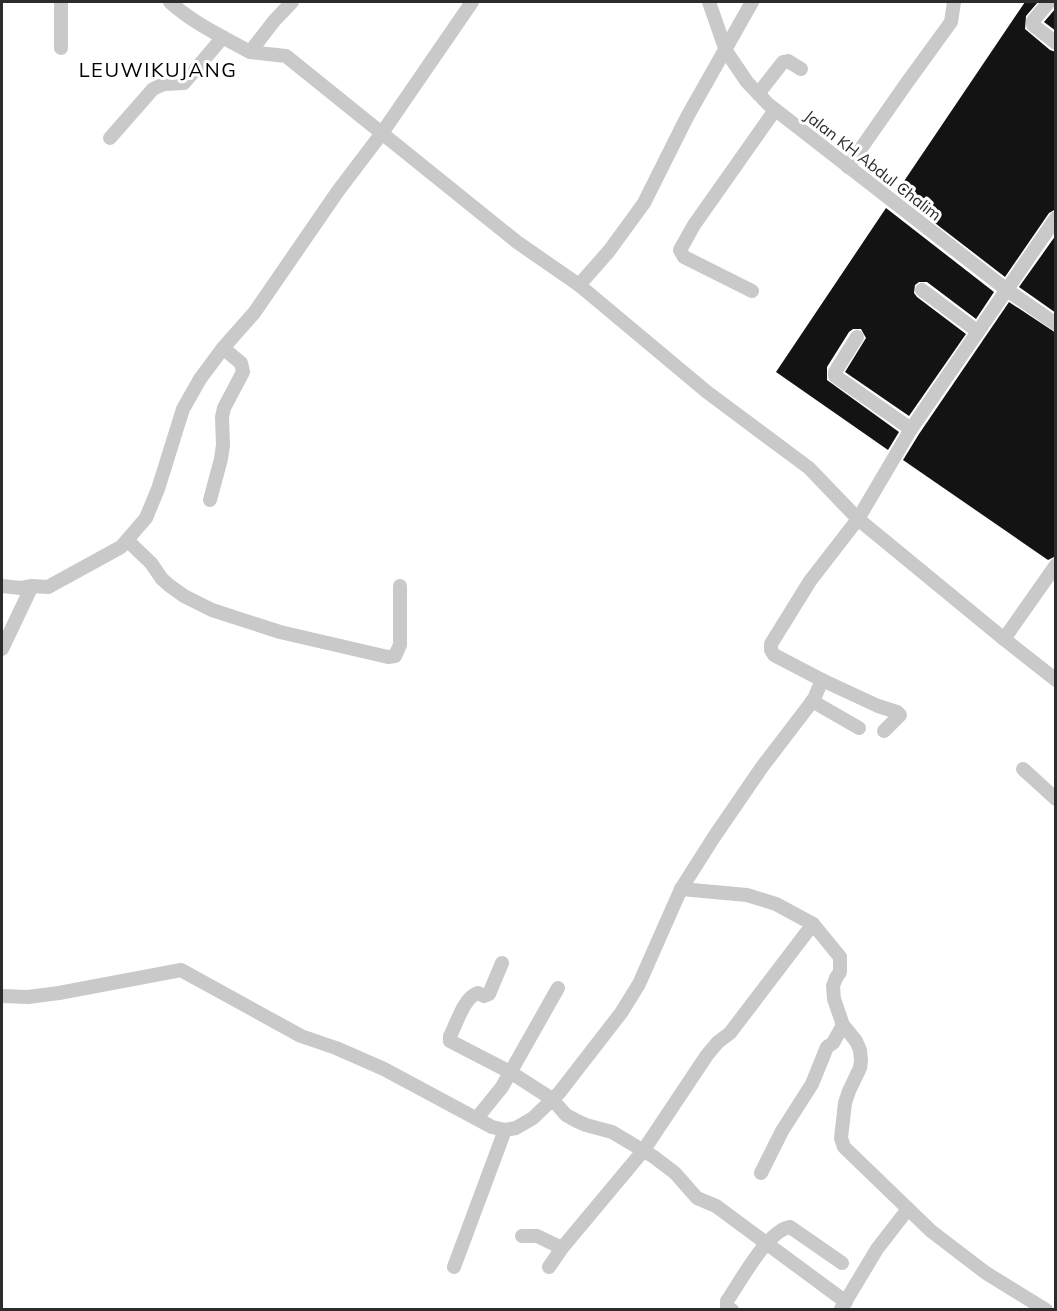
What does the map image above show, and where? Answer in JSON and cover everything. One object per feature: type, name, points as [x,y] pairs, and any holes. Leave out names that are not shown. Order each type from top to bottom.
[{"type":"street","points":[[61,48],[62,2]]},
{"type":"street","points":[[170,2],[181,12],[250,52],[286,56],[517,242],[579,285],[707,392],[809,468],[858,519],[1056,680]]},
{"type":"street","points":[[250,52],[292,2]]},
{"type":"street","points":[[2,586],[48,587],[124,544],[146,518],[158,489],[183,409],[200,379],[254,312],[472,2]]},
{"type":"street","name":"Jalan KH Abdul Chalim","points":[[709,2],[726,51],[758,94],[775,110],[1007,290],[1056,324]]},
{"type":"street","points":[[579,285],[609,251],[644,203],[687,117],[752,2]]},
{"type":"street","points":[[848,167],[951,22],[954,2]]},
{"type":"street","points":[[1048,3],[1033,21],[1034,25],[1056,44]]},
{"type":"street","points":[[110,138],[153,89],[164,84],[184,82],[223,37]]},
{"type":"street","points":[[758,94],[783,62],[788,61],[801,69]]},
{"type":"street","points":[[752,291],[684,257],[680,250],[694,225],[775,110]]},
{"type":"street","points":[[884,731],[900,715],[897,712],[822,681],[774,655],[771,644],[810,581],[858,519],[911,429],[1056,218]]},
{"type":"street","points":[[922,290],[977,331]]},
{"type":"street","points":[[857,337],[835,372],[835,376],[911,429]]},
{"type":"street","points":[[210,500],[221,459],[224,408],[243,372],[241,363],[223,348]]},
{"type":"street","points":[[124,544],[151,563],[170,586],[212,610],[280,632],[388,657],[395,656],[400,645],[400,586]]},
{"type":"street","points":[[1004,639],[1056,565]]},
{"type":"street","points":[[2,649],[32,586]]},
{"type":"street","points":[[2,996],[28,997],[58,993],[182,970],[301,1036],[336,1048],[384,1070],[492,1127],[505,1130],[516,1128],[533,1118],[559,1093],[621,1013],[639,984],[681,889],[762,767],[812,701],[822,681]]},
{"type":"street","points":[[812,701],[859,728]]},
{"type":"street","points":[[1023,769],[1056,799]]},
{"type":"street","points":[[681,889],[747,895],[776,904],[813,924],[840,957],[840,972],[833,986],[834,999],[843,1025],[860,1050],[860,1068],[845,1103],[841,1138],[844,1147],[931,1231],[986,1273],[1046,1310]]},
{"type":"street","points":[[549,1267],[562,1248],[643,1151],[707,1055],[737,1025],[813,924]]},
{"type":"street","points":[[502,963],[489,994],[484,996],[478,993],[472,994],[466,1003],[450,1036],[450,1041],[510,1072],[552,1099],[566,1115],[577,1121],[612,1132],[643,1151],[675,1173],[697,1198],[716,1206],[843,1306],[877,1249],[908,1209]]},
{"type":"street","points":[[477,1119],[502,1087],[558,988]]},
{"type":"street","points":[[761,1173],[782,1131],[812,1084],[827,1047],[833,1043],[843,1025]]},
{"type":"street","points":[[454,1267],[505,1130]]},
{"type":"street","points":[[732,1310],[727,1307],[727,1301],[766,1244],[779,1232],[790,1227],[842,1263]]},
{"type":"street","points":[[522,1236],[537,1236],[562,1248]]},
{"type":"building","points":[[1025,2],[1038,2],[1026,16],[1025,29],[1050,50],[1056,52],[1056,209],[1049,213],[1005,277],[896,193]]},
{"type":"building","points":[[1056,8],[1056,31],[1044,22]]},
{"type":"building","points":[[886,208],[994,292],[976,319],[927,282],[919,282],[915,285],[914,293],[917,297],[966,334],[909,416],[845,372],[866,338],[861,329],[853,329],[849,332],[827,367],[827,380],[899,432],[888,450],[776,372]]},
{"type":"building","points":[[1056,235],[1056,313],[1019,287]]},
{"type":"building","points":[[1009,302],[1056,333],[1056,556],[1048,560],[903,460]]},
{"type":"district","name":"LEUWIKUJANG","points":[[158,70]]}]
